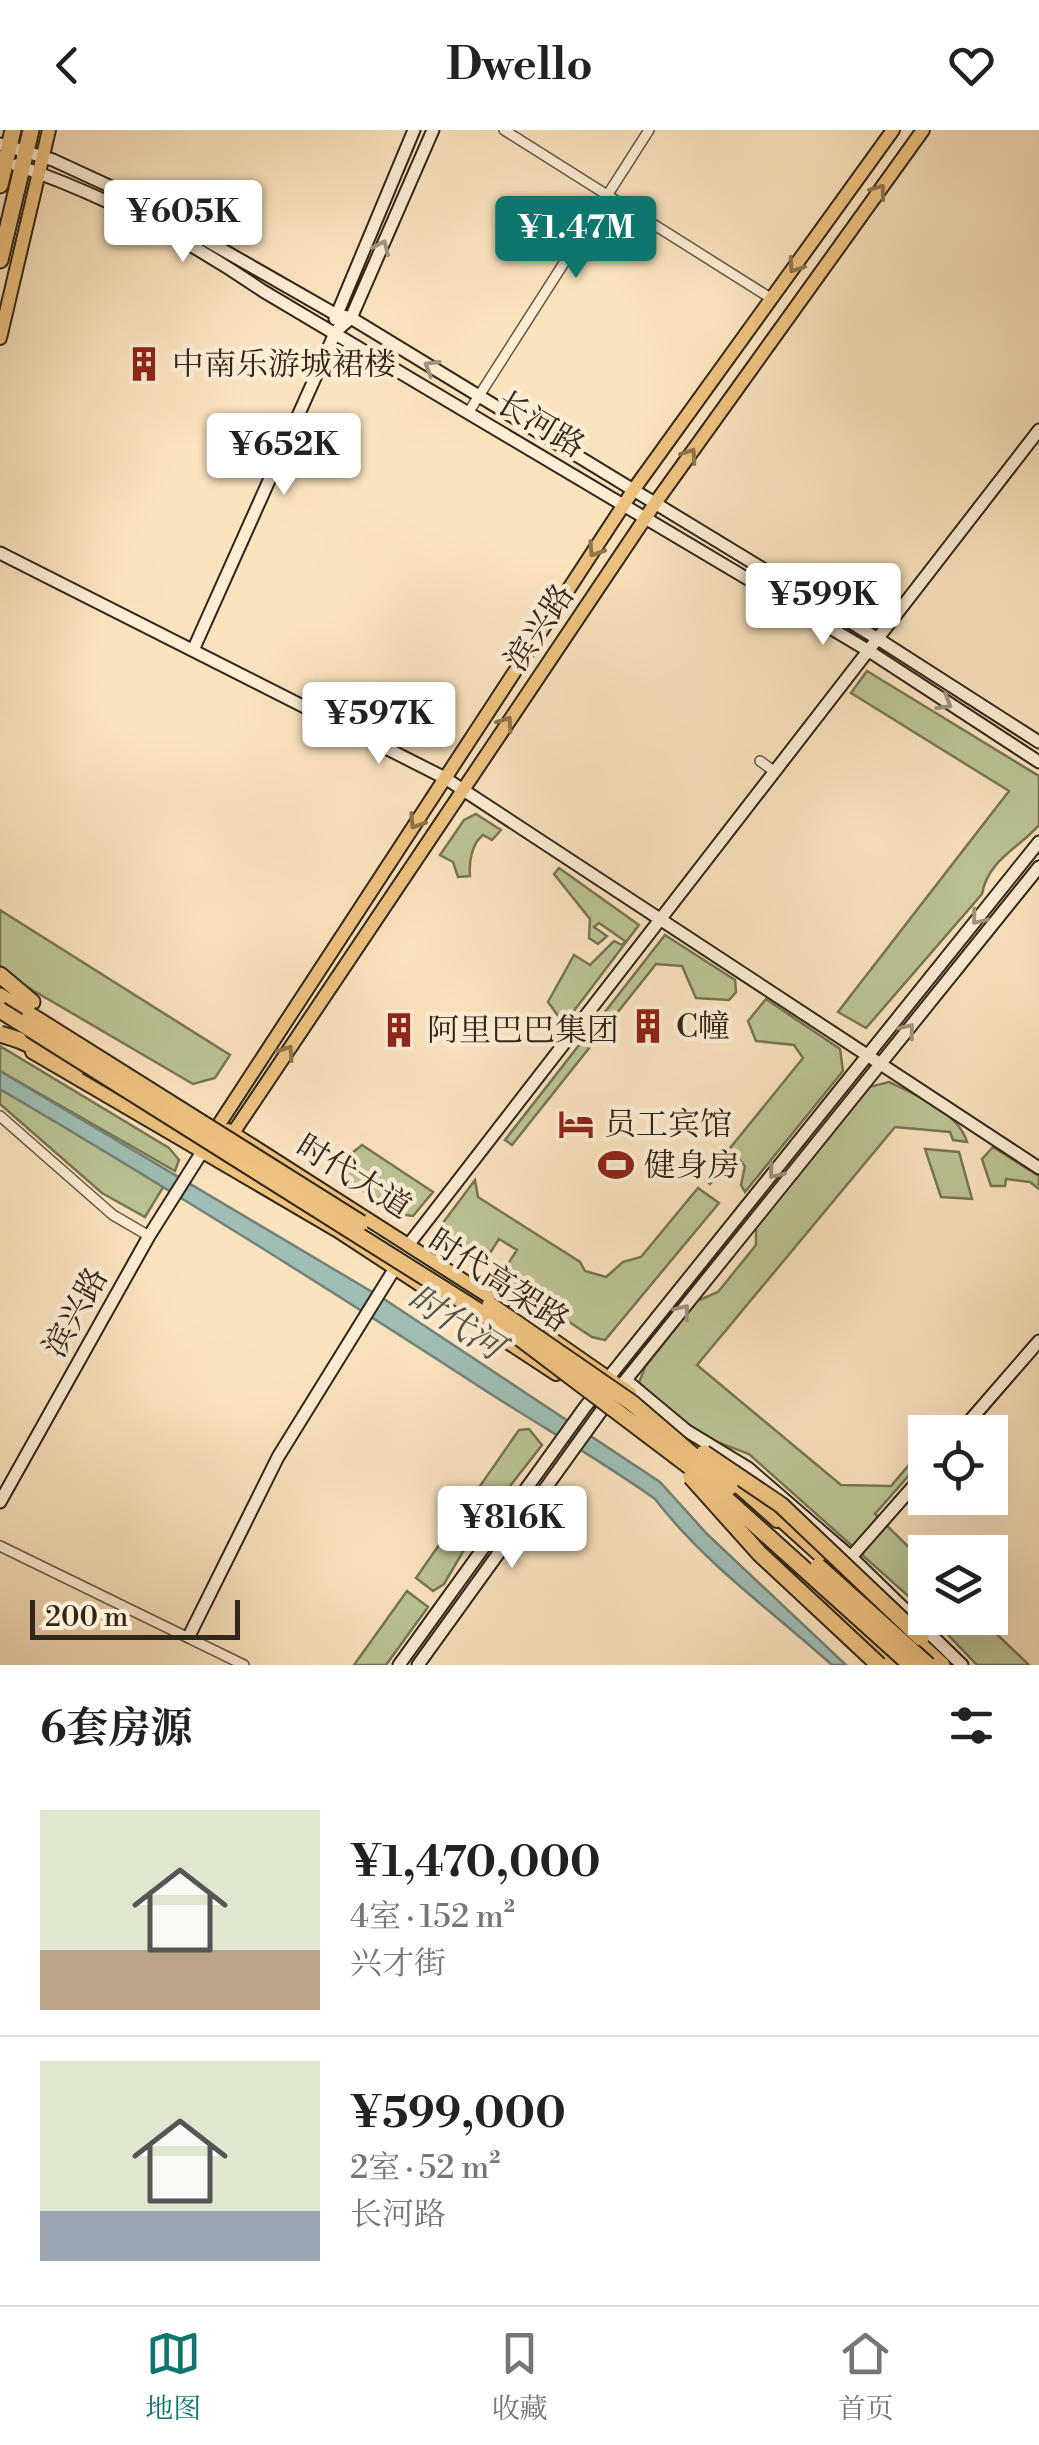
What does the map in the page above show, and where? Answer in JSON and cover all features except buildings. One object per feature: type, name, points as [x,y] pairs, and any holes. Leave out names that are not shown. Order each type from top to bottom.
[{"type":"highway","points":[[0,260],[14,155],[13,130]]},
{"type":"highway","points":[[0,185],[31,130]]},
{"type":"highway","name":"时代高架路","points":[[2,983],[113,1068],[522,1324],[931,1665]]},
{"type":"highway","name":"时代高架路","points":[[0,1010],[460,1296],[651,1428],[911,1665]]},
{"type":"highway","points":[[0,1034],[58,1056],[140,1100]]},
{"type":"highway","points":[[651,1428],[763,1490],[921,1638]]},
{"type":"highway","points":[[651,1428],[760,1554],[879,1665]]},
{"type":"highway","points":[[775,1513],[946,1665]]},
{"type":"highway","points":[[748,1531],[898,1665]]},
{"type":"main road","points":[[0,338],[40,174],[14,155],[49,130]]},
{"type":"main road","points":[[336,332],[334,314],[414,130]]},
{"type":"main road","points":[[194,648],[336,332],[350,318],[432,130]]},
{"type":"main road","name":"滨兴路","points":[[0,1502],[217,1124],[634,489],[892,130]]},
{"type":"main road","name":"滨兴路","points":[[202,1152],[233,1133],[656,502],[923,130]]},
{"type":"main road","name":"长河路","points":[[14,155],[118,190],[334,314],[350,318],[878,638],[1039,742]]},
{"type":"main road","name":"长河路","points":[[40,174],[75,186],[215,258],[646,520],[869,650],[1039,762]]},
{"type":"main road","points":[[410,1244],[1039,430]]},
{"type":"main road","points":[[0,553],[445,778],[1039,1168]]},
{"type":"main road","points":[[620,1382],[868,1054],[1039,842]]},
{"type":"main road","points":[[399,1665],[572,1426],[620,1382],[1039,867]]},
{"type":"main road","name":"时代大道","points":[[2,983],[620,1382],[931,1665]]},
{"type":"main road","name":"时代大道","points":[[0,1034],[394,1268],[598,1403],[727,1503],[898,1665]]},
{"type":"main road","points":[[189,1636],[278,1457],[394,1268]]},
{"type":"main road","points":[[975,1415],[1039,1342]]},
{"type":"main road","points":[[620,1382],[748,1468],[851,1557],[962,1665]]},
{"type":"main road","points":[[418,1665],[573,1452],[598,1403]]},
{"type":"main road","points":[[696,1436],[722,1472]]},
{"type":"main road","points":[[742,1490],[775,1513]]},
{"type":"main road","points":[[851,1557],[908,1492]]},
{"type":"main road","points":[[727,1503],[748,1531]]},
{"type":"main road","points":[[921,1638],[946,1665]]},
{"type":"street","points":[[504,130],[772,299]]},
{"type":"street","points":[[468,412],[650,130]]},
{"type":"street","points":[[760,761],[775,772]]},
{"type":"street","points":[[0,1116],[113,1215],[150,1236]]},
{"type":"street","points":[[0,1546],[244,1665]]},
{"type":"green space","points":[[867,671],[1039,776],[1039,825],[997,863],[982,894],[866,1028],[838,1012],[1009,791],[851,693]]},
{"type":"green space","points":[[476,814],[501,830],[492,840],[483,835],[479,839],[472,854],[470,876],[458,877],[453,862],[440,855],[464,820]]},
{"type":"green space","points":[[559,868],[639,925],[564,1024],[548,1002],[574,955],[590,965],[614,941],[622,945],[625,941],[599,923],[594,927],[607,936],[598,944],[589,938],[590,919],[554,874]]},
{"type":"green space","points":[[0,910],[230,1055],[215,1078],[193,1084],[0,971]]},
{"type":"green space","points":[[665,935],[735,980],[736,992],[729,1000],[696,998],[682,966],[656,964],[512,1145],[505,1140]]},
{"type":"green space","points":[[766,999],[840,1049],[843,1071],[745,1192],[741,1185],[745,1166],[735,1155],[710,1184],[705,1179],[803,1058],[794,1045],[756,1041],[748,1021]]},
{"type":"green space","points":[[0,1046],[169,1148],[179,1160],[175,1171],[0,1071]]},
{"type":"green space","points":[[889,1082],[923,1099],[955,1122],[967,1142],[953,1140],[950,1132],[895,1127],[697,1365],[841,1485],[891,1486],[908,1466],[908,1476],[875,1514],[908,1546],[908,1596],[749,1454],[709,1439],[637,1388],[645,1367],[697,1301],[718,1292],[756,1245],[756,1227],[869,1087]]},
{"type":"green space","points":[[0,1089],[165,1184],[145,1217],[102,1193],[0,1104]]},
{"type":"green space","points":[[362,1145],[433,1192],[413,1216],[398,1214],[341,1176],[347,1157]]},
{"type":"green space","points":[[993,1147],[1039,1176],[1039,1189],[1030,1182],[1006,1179],[1005,1186],[991,1186],[982,1159]]},
{"type":"green space","points":[[925,1149],[959,1152],[972,1199],[941,1197]]},
{"type":"green space","points":[[475,1180],[478,1197],[580,1262],[585,1271],[606,1277],[623,1262],[641,1257],[698,1188],[719,1203],[605,1340],[592,1337],[500,1276],[517,1250],[499,1239],[483,1264],[440,1238],[439,1228]]},
{"type":"green space","points":[[529,1429],[542,1445],[475,1531],[444,1584],[433,1591],[416,1578],[519,1430]]},
{"type":"green space","points":[[407,1591],[428,1607],[386,1665],[354,1665]]},
{"type":"green space","points":[[948,1635],[998,1635],[1029,1665],[977,1665]]},
{"type":"water","points":[[0,1071],[384,1299],[660,1482],[707,1534],[846,1665],[832,1665],[740,1586],[655,1499],[303,1274],[0,1089]]},
{"type":"place","name":"中南乐游城裙楼","points":[[144,364]]},
{"type":"place","name":"C幢","points":[[648,1026]]},
{"type":"place","name":"阿里巴巴集团","points":[[399,1030]]},
{"type":"place","name":"员工宾馆","points":[[576,1124]]},
{"type":"place","name":"健身房","points":[[616,1165]]},
{"type":"water label","name":"时代河","points":[[456,1322]]}]
